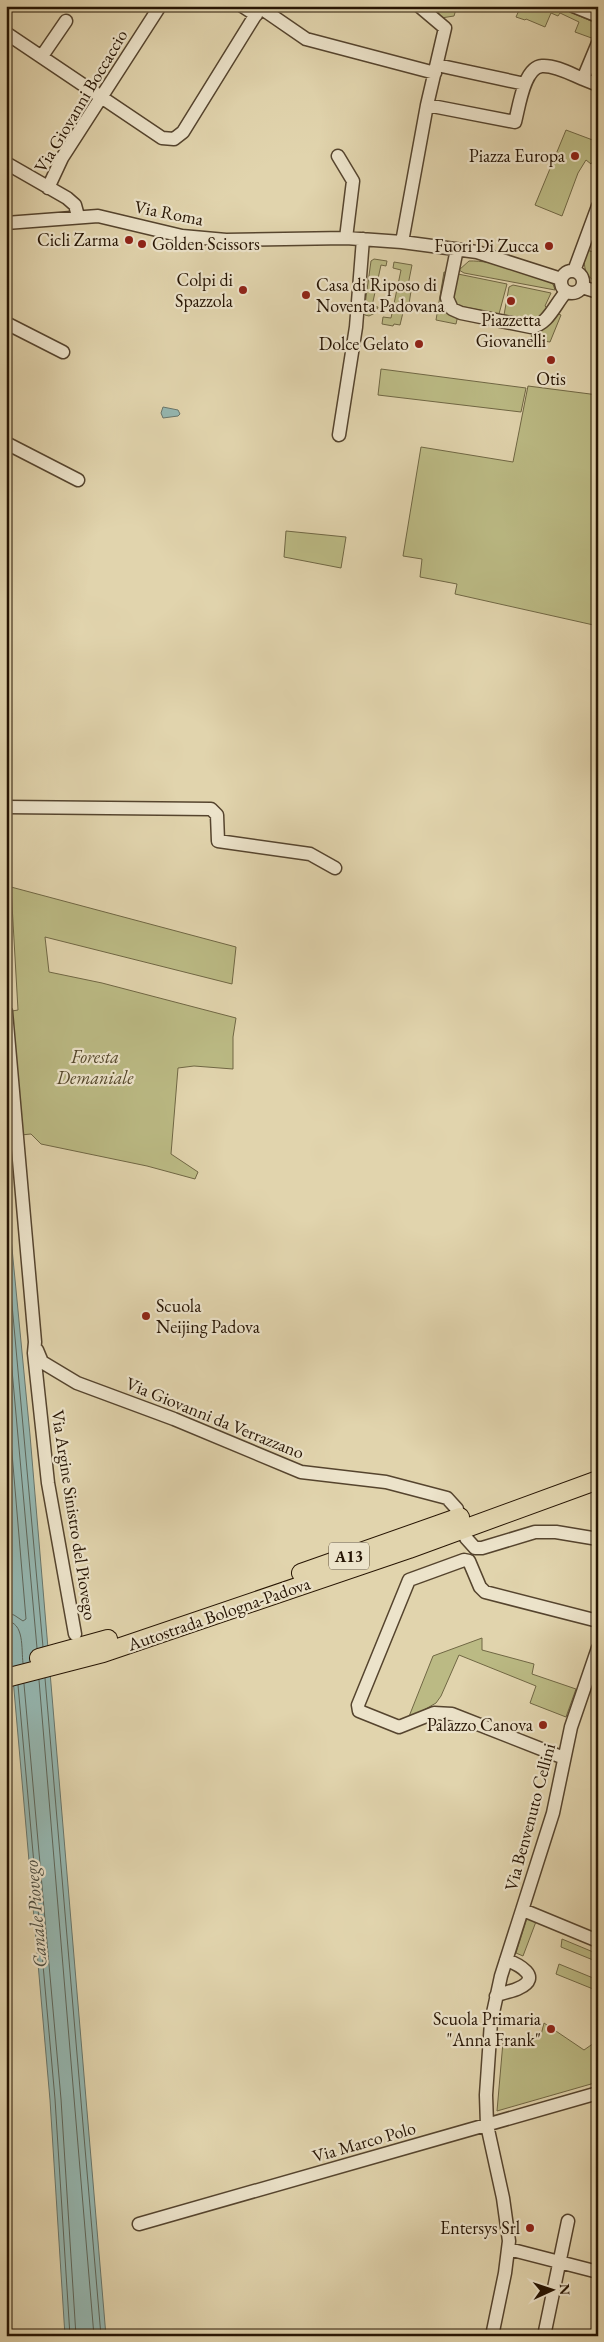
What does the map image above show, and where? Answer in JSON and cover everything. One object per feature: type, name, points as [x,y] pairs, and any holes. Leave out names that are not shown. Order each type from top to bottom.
[{"type":"highway","name":"Autostrada Bologna-Padova","points":[[6,1665],[102,1648],[598,1470]]},
{"type":"highway","name":"Autostrada Bologna-Padova","points":[[6,1678],[399,1552],[598,1480]]},
{"type":"street","name":"Via Giovanni Boccaccio","points":[[48,188],[62,158],[160,6]]},
{"type":"street","points":[[242,6],[259,9],[306,39],[436,69],[525,84]]},
{"type":"street","points":[[573,6],[595,12]]},
{"type":"street","points":[[6,33],[98,93],[101,98],[162,138],[178,137],[259,9]]},
{"type":"street","points":[[402,242],[427,105],[445,28],[427,9]]},
{"type":"street","points":[[42,56],[66,21]]},
{"type":"street","points":[[583,79],[598,43]]},
{"type":"street","points":[[427,105],[515,122],[530,72],[542,66],[598,84]]},
{"type":"street","points":[[338,156],[353,181],[346,238]]},
{"type":"street","points":[[6,163],[67,198],[75,205],[78,216]]},
{"type":"street","points":[[574,271],[598,206]]},
{"type":"street","name":"Via Roma","points":[[6,223],[78,216],[98,216],[182,236],[226,240],[363,238],[458,248],[498,258],[561,279]]},
{"type":"street","points":[[339,435],[356,327],[363,238]]},
{"type":"street","points":[[458,248],[448,298],[452,309],[531,327],[538,326],[544,322],[566,292]]},
{"type":"street","points":[[574,271],[581,275],[582,286],[577,292],[566,292],[561,286],[561,279],[565,273],[574,271]]},
{"type":"street","points":[[582,286],[598,292]]},
{"type":"street","points":[[6,323],[63,352]]},
{"type":"street","points":[[6,444],[78,480]]},
{"type":"street","points":[[6,807],[211,809],[217,815],[218,841],[310,854],[335,868]]},
{"type":"street","name":"Via Argine Sinistro del Piovego","points":[[6,1012],[35,1342],[34,1353],[48,1483],[75,1634]]},
{"type":"street","name":"Via Giovanni da Verrazzano","points":[[35,1342],[42,1362],[77,1383],[174,1419],[301,1472],[364,1478],[432,1493],[447,1498],[457,1509]]},
{"type":"street","points":[[466,1538],[474,1548],[482,1548],[535,1532],[556,1532],[598,1539]]},
{"type":"street","points":[[564,1758],[452,1714],[434,1714],[404,1726],[392,1724],[359,1711],[358,1705],[409,1580],[464,1560],[469,1561],[480,1587],[485,1592],[598,1621]]},
{"type":"street","name":"Via Benvenuto Cellini","points":[[492,2336],[509,2249],[508,2224],[487,2125],[488,2064],[496,1996],[553,1813],[571,1727],[594,1667],[598,1648]]},
{"type":"street","name":"Via Benvenuto Cellini","points":[[523,1910],[598,1941]]},
{"type":"street","points":[[496,1996],[520,1988],[528,1979],[528,1974],[524,1968],[506,1960]]},
{"type":"street","name":"Via Marco Polo","points":[[139,2224],[598,2093]]},
{"type":"street","points":[[544,2336],[558,2261],[568,2221]]},
{"type":"street","points":[[509,2249],[598,2272]]},
{"type":"green space","points":[[441,6],[457,6],[454,16],[441,18],[438,12]]},
{"type":"green space","points":[[517,6],[556,6],[598,24],[597,40],[575,32],[579,22],[560,13],[558,16],[551,13],[545,27],[516,17],[520,8]]},
{"type":"green space","points":[[566,130],[598,142],[598,159],[595,158],[591,164],[586,160],[578,173],[562,216],[535,205]]},
{"type":"green space","points":[[586,250],[598,253],[598,283],[589,277],[585,269]]},
{"type":"green space","points":[[374,259],[387,261],[386,266],[381,265],[372,306],[378,307],[375,313],[369,316],[365,315],[364,312],[371,261]]},
{"type":"green space","points":[[469,261],[500,265],[524,272],[553,284],[555,290],[464,273],[459,270]]},
{"type":"green space","points":[[394,262],[412,265],[407,290],[411,291],[409,304],[405,304],[400,325],[394,324],[393,326],[382,324],[383,317],[391,318],[401,270],[393,268]]},
{"type":"green space","points":[[444,272],[450,273],[445,299],[458,315],[456,324],[436,320]]},
{"type":"green space","points":[[458,274],[507,284],[499,314],[455,305],[453,301]]},
{"type":"green space","points":[[513,285],[551,293],[545,306],[547,308],[537,320],[504,315],[509,287]]},
{"type":"green space","points":[[556,313],[561,315],[550,342],[531,339],[532,330],[546,327]]},
{"type":"green space","points":[[381,369],[526,388],[521,412],[378,395]]},
{"type":"green space","points":[[528,386],[598,395],[598,626],[455,594],[457,584],[420,577],[422,559],[403,556],[421,447],[513,462]]},
{"type":"green space","points":[[286,531],[346,537],[341,568],[284,557]]},
{"type":"green space","name":"Foresta Demaniale","points":[[11,887],[236,947],[232,984],[45,937],[49,972],[102,983],[236,1018],[233,1037],[233,1069],[194,1066],[178,1068],[171,1154],[198,1172],[195,1179],[147,1166],[41,1144],[31,1134],[21,1135],[6,1012],[18,1010]]},
{"type":"green space","points":[[482,1638],[482,1650],[534,1664],[532,1674],[576,1689],[566,1717],[530,1703],[536,1686],[459,1655],[436,1703],[408,1719],[433,1656]]},
{"type":"green space","points":[[528,1915],[537,1919],[523,1956],[516,1953]]},
{"type":"green space","points":[[562,1939],[598,1954],[598,1962],[561,1947]]},
{"type":"green space","points":[[559,1964],[598,1980],[598,1991],[556,1974]]},
{"type":"green space","points":[[544,2023],[584,2050],[594,2043],[593,2035],[598,2027],[598,2082],[497,2111],[503,2042],[526,2047],[529,2035],[540,2039]]},
{"type":"water","points":[[163,407],[178,410],[180,414],[163,418],[161,413]]},
{"type":"water","name":"Canale Piovego","points":[[6,1186],[30,1435],[106,2336],[65,2336],[50,2100],[6,1581]]},
{"type":"place","name":"Piazza Europa","points":[[575,156]]},
{"type":"place","name":"Cicli Zarma","points":[[129,240]]},
{"type":"place","name":"Golden Scissors","points":[[142,244]]},
{"type":"place","name":"Fuori Di Zucca","points":[[549,246]]},
{"type":"place","name":"Colpi di Spazzola","points":[[243,290]]},
{"type":"place","name":"Casa di Riposo di Noventa Padovana","points":[[306,295]]},
{"type":"place","name":"Piazzetta Giovanelli","points":[[511,301]]},
{"type":"place","name":"Dolce Gelato","points":[[419,344]]},
{"type":"place","name":"Otis","points":[[551,360]]},
{"type":"place","name":"Scuola Neijing Padova","points":[[146,1316]]},
{"type":"place","name":"Palazzo Canova","points":[[543,1725]]},
{"type":"place","name":"Scuola Primaria \"Anna Frank\"","points":[[551,2029]]},
{"type":"place","name":"Entersys Srl","points":[[530,2228]]}]
